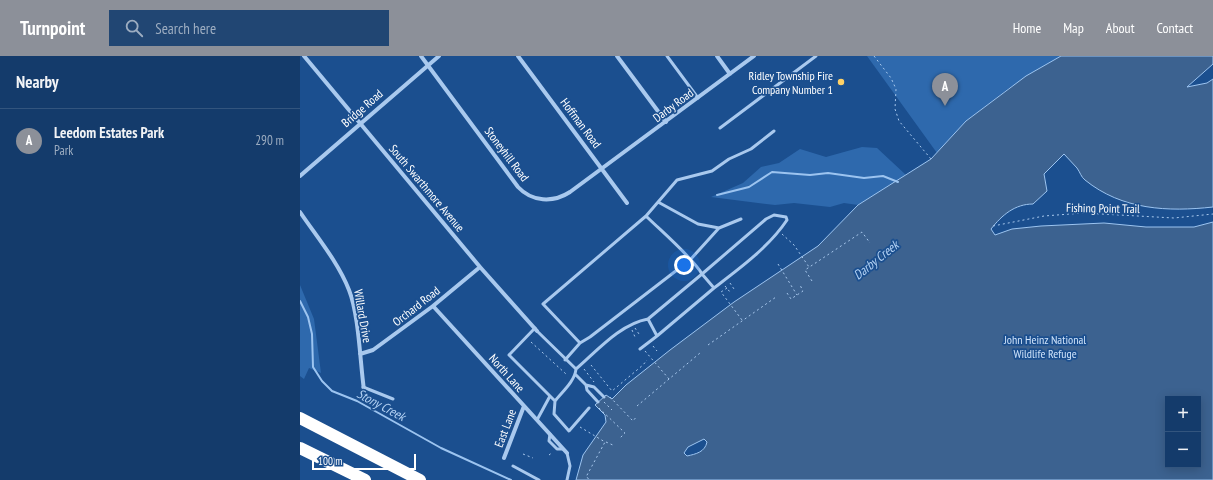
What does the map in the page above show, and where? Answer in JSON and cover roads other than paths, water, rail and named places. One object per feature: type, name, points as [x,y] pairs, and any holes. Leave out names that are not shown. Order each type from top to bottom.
[{"type":"highway","points":[[300,418],[420,480]]},
{"type":"highway","points":[[300,448],[365,480]]},
{"type":"street","name":"South Swarthmore Avenue","points":[[304,56],[480,267],[536,330]]},
{"type":"street","name":"Stoneyhill Road","points":[[421,56],[518,187],[526,194],[546,200],[562,197],[602,168]]},
{"type":"street","name":"Bridge Road","points":[[300,176],[438,56]]},
{"type":"street","name":"Hoffman Road","points":[[518,56],[627,203]]},
{"type":"street","points":[[617,56],[666,122]]},
{"type":"street","points":[[717,56],[730,74]]},
{"type":"street","name":"Darby Road","points":[[602,168],[754,56]]},
{"type":"street","name":"Willard Drive","points":[[300,212],[341,272],[350,290],[353,302],[364,388]]},
{"type":"street","name":"Orchard Road","points":[[360,354],[373,350],[433,306],[480,267]]},
{"type":"street","name":"North Lane","points":[[433,306],[567,453]]},
{"type":"street","name":"East Lane","points":[[504,458],[524,406]]},
{"type":"lane","points":[[667,56],[698,98]]},
{"type":"lane","points":[[720,128],[816,56]]},
{"type":"lane","points":[[580,343],[543,304],[646,216],[677,180],[712,170],[729,159],[751,149],[774,131]]},
{"type":"lane","points":[[658,202],[698,224],[719,228]]},
{"type":"lane","points":[[589,408],[569,431],[554,414],[555,401],[575,374],[576,370],[631,324],[648,319],[757,227],[774,215],[786,217],[788,220],[778,231],[726,279],[641,348]]},
{"type":"lane","points":[[646,216],[690,260],[714,288]]},
{"type":"lane","points":[[566,360],[580,343],[590,337],[690,260],[719,228],[741,219]]},
{"type":"lane","points":[[648,319],[657,336]]},
{"type":"lane","points":[[555,401],[509,355],[536,330],[576,370]]},
{"type":"lane","points":[[575,374],[586,385],[587,390],[597,403]]},
{"type":"lane","points":[[586,385],[594,387],[605,395]]},
{"type":"lane","points":[[364,388],[393,399]]},
{"type":"lane","points":[[537,420],[550,396]]},
{"type":"lane","points":[[567,453],[570,466],[567,480]]},
{"type":"lane","points":[[513,466],[539,480]]},
{"type":"water","name":"John Heinz National Wildlife Refuge","points":[[1061,56],[1213,56],[1213,64],[1187,87],[1207,83],[1213,79],[1213,207],[1196,209],[1162,209],[1146,207],[1114,198],[1085,180],[1077,168],[1064,154],[1044,174],[1047,191],[1033,204],[1026,204],[1009,211],[991,229],[995,235],[1012,229],[1041,226],[1104,223],[1146,227],[1194,227],[1213,222],[1213,480],[576,480],[583,455],[606,422],[605,415],[595,405],[606,395],[612,399],[626,385],[670,350],[734,302],[818,246],[858,205],[931,159],[966,121],[1026,76]],"holes":[[[704,439],[707,442],[704,448],[697,453],[687,456],[684,453],[688,447]]]},
{"type":"waterway","points":[[717,195],[749,187],[772,172],[810,175],[828,173],[864,178],[883,176],[898,182]]},
{"type":"waterway","name":"Stony Creek","points":[[300,301],[308,317],[312,334],[313,367],[322,381],[332,391],[357,401],[441,448],[511,480]]},
{"type":"place","name":"Ridley Township Fire Company Number 1","points":[[841,82]]},
{"type":"place","name":"Leedom Estates Park","points":[[945,106]]},
{"type":"water label","name":"Darby Creek","points":[[876,260]]}]
